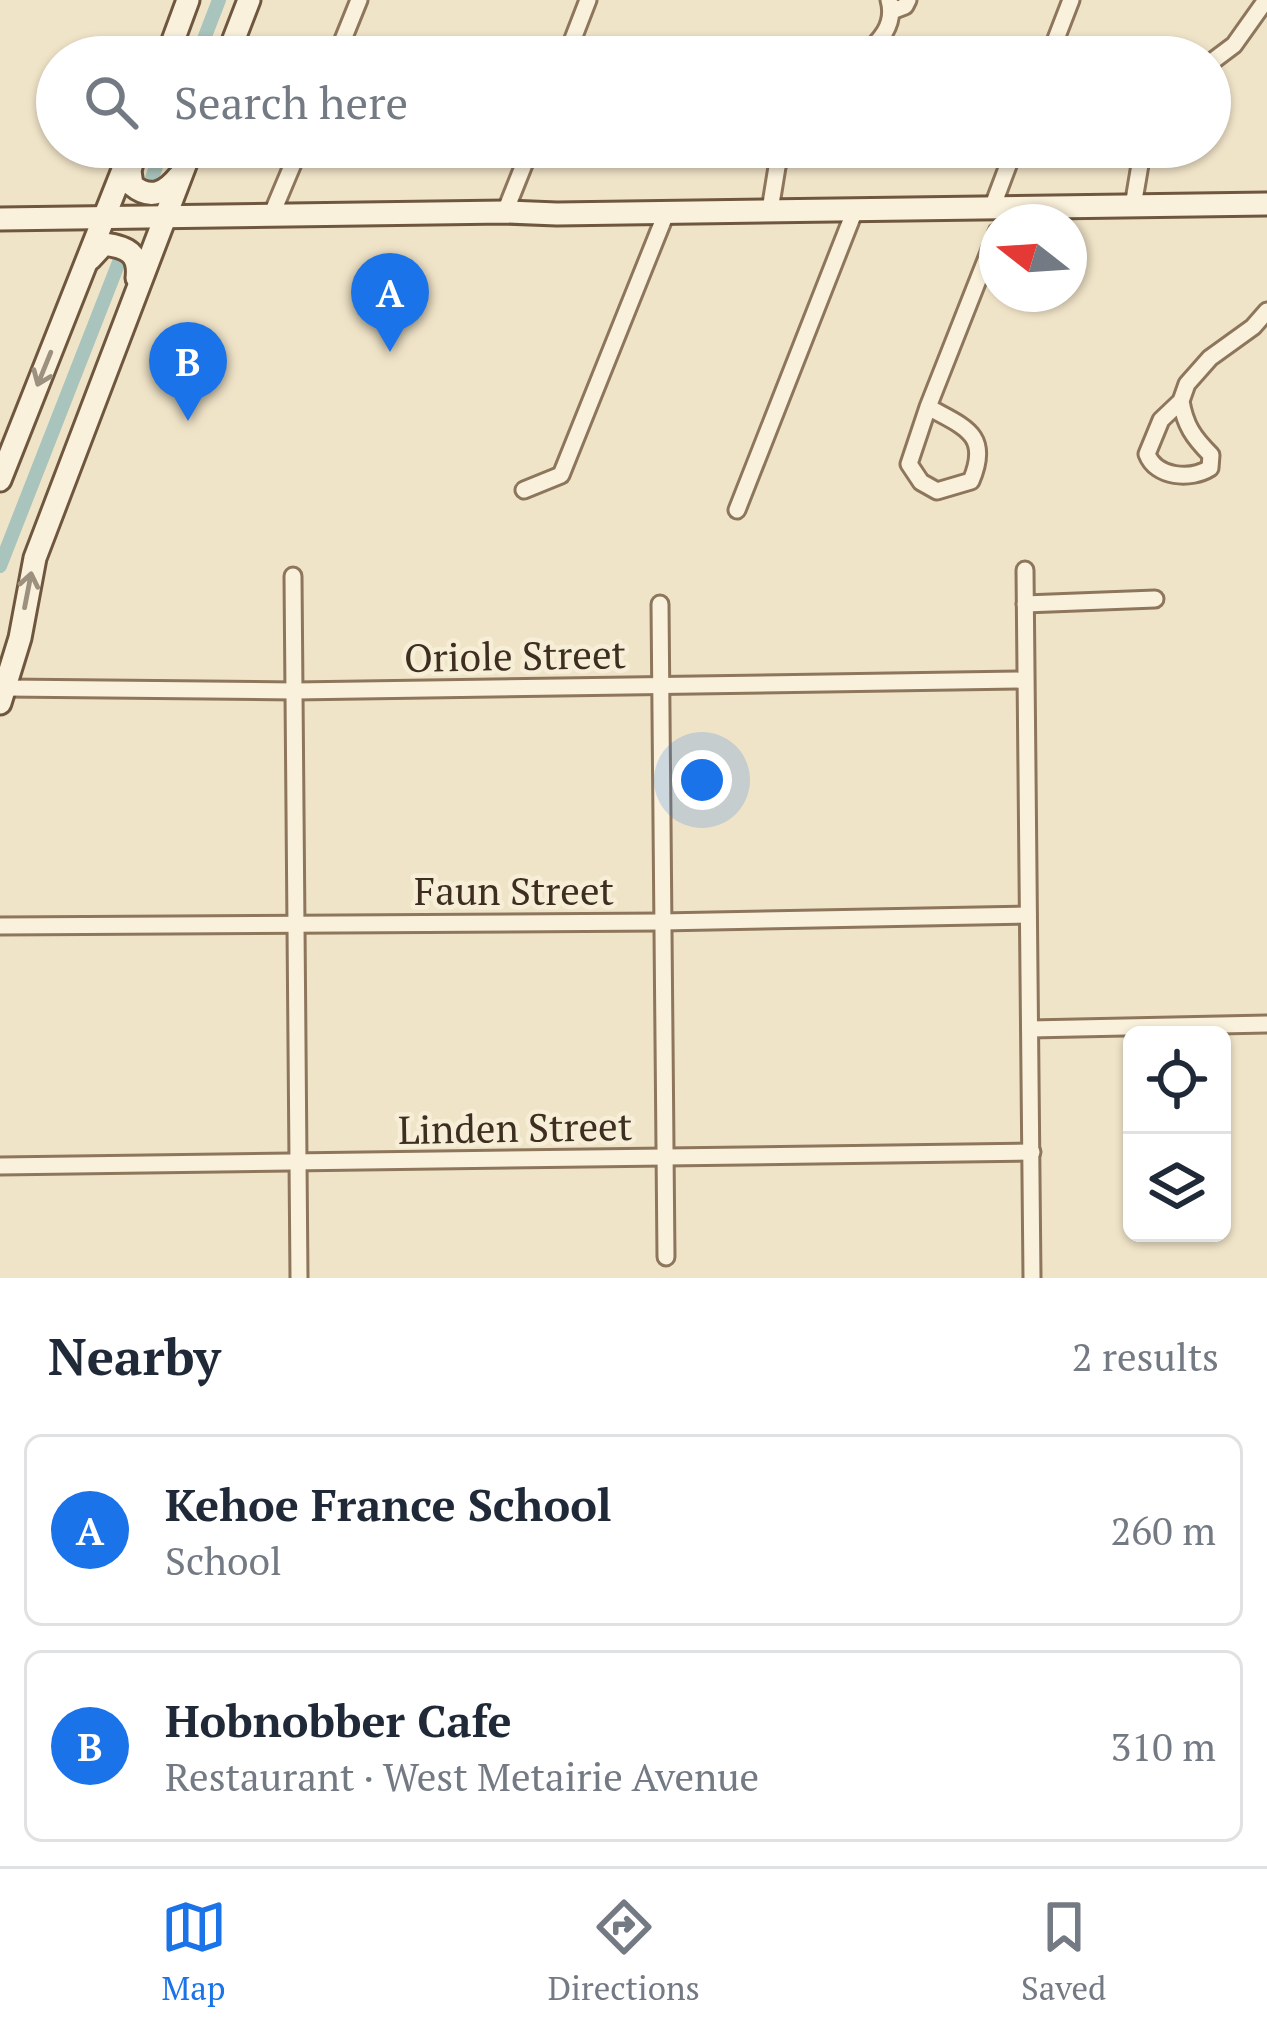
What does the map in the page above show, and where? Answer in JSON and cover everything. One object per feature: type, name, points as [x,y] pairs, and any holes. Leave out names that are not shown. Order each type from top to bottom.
[{"type":"street","points":[[174,36],[188,0]]},
{"type":"street","points":[[235,36],[249,0]]},
{"type":"street","points":[[344,36],[359,0]]},
{"type":"street","points":[[574,36],[588,0]]},
{"type":"street","points":[[882,36],[891,22],[890,6],[905,6],[908,0]]},
{"type":"street","points":[[1057,36],[1071,0]]},
{"type":"street","points":[[1247,0],[1252,20]]},
{"type":"street","points":[[1231,47],[1266,0]]},
{"type":"street","points":[[0,480],[126,168]]},
{"type":"street","points":[[131,168],[132,185],[151,194],[162,192],[182,172]]},
{"type":"street","points":[[3,696],[20,638],[34,558],[184,168]]},
{"type":"street","points":[[272,217],[292,168]]},
{"type":"street","points":[[505,212],[523,168]]},
{"type":"street","points":[[770,210],[777,168]]},
{"type":"street","points":[[1002,204],[1011,168]]},
{"type":"street","points":[[1133,206],[1139,168]]},
{"type":"street","points":[[1087,208],[1267,204]]},
{"type":"street","points":[[0,219],[770,210],[979,213]]},
{"type":"street","points":[[737,510],[855,210]]},
{"type":"street","points":[[524,490],[561,475],[667,211]]},
{"type":"street","points":[[88,261],[104,244],[128,250],[138,266],[135,297]]},
{"type":"street","points":[[928,406],[976,438],[980,460],[971,481],[937,491],[921,482],[909,464],[928,406],[979,277]]},
{"type":"street","points":[[1181,400],[1184,422],[1211,454],[1210,468],[1198,475],[1152,466],[1148,454],[1161,421],[1210,358],[1267,311]]},
{"type":"street","points":[[1024,570],[1032,1278]]},
{"type":"street","points":[[293,576],[299,1278]]},
{"type":"street","points":[[1025,604],[1154,599]]},
{"type":"street","points":[[660,604],[666,1257]]},
{"type":"street","name":"Oriole Street","points":[[3,696],[1025,680]]},
{"type":"street","name":"Faun Street","points":[[0,926],[1028,915]]},
{"type":"street","points":[[1030,1029],[1267,1024]]},
{"type":"street","name":"Linden Street","points":[[0,1166],[1032,1152]]},
{"type":"waterway","points":[[205,36],[219,0]]},
{"type":"waterway","points":[[152,178],[156,168]]},
{"type":"waterway","points":[[0,566],[119,262]]},
{"type":"place","name":"Kehoe France School","points":[[390,352]]},
{"type":"place","name":"Hobnobber Cafe","points":[[188,421]]}]
